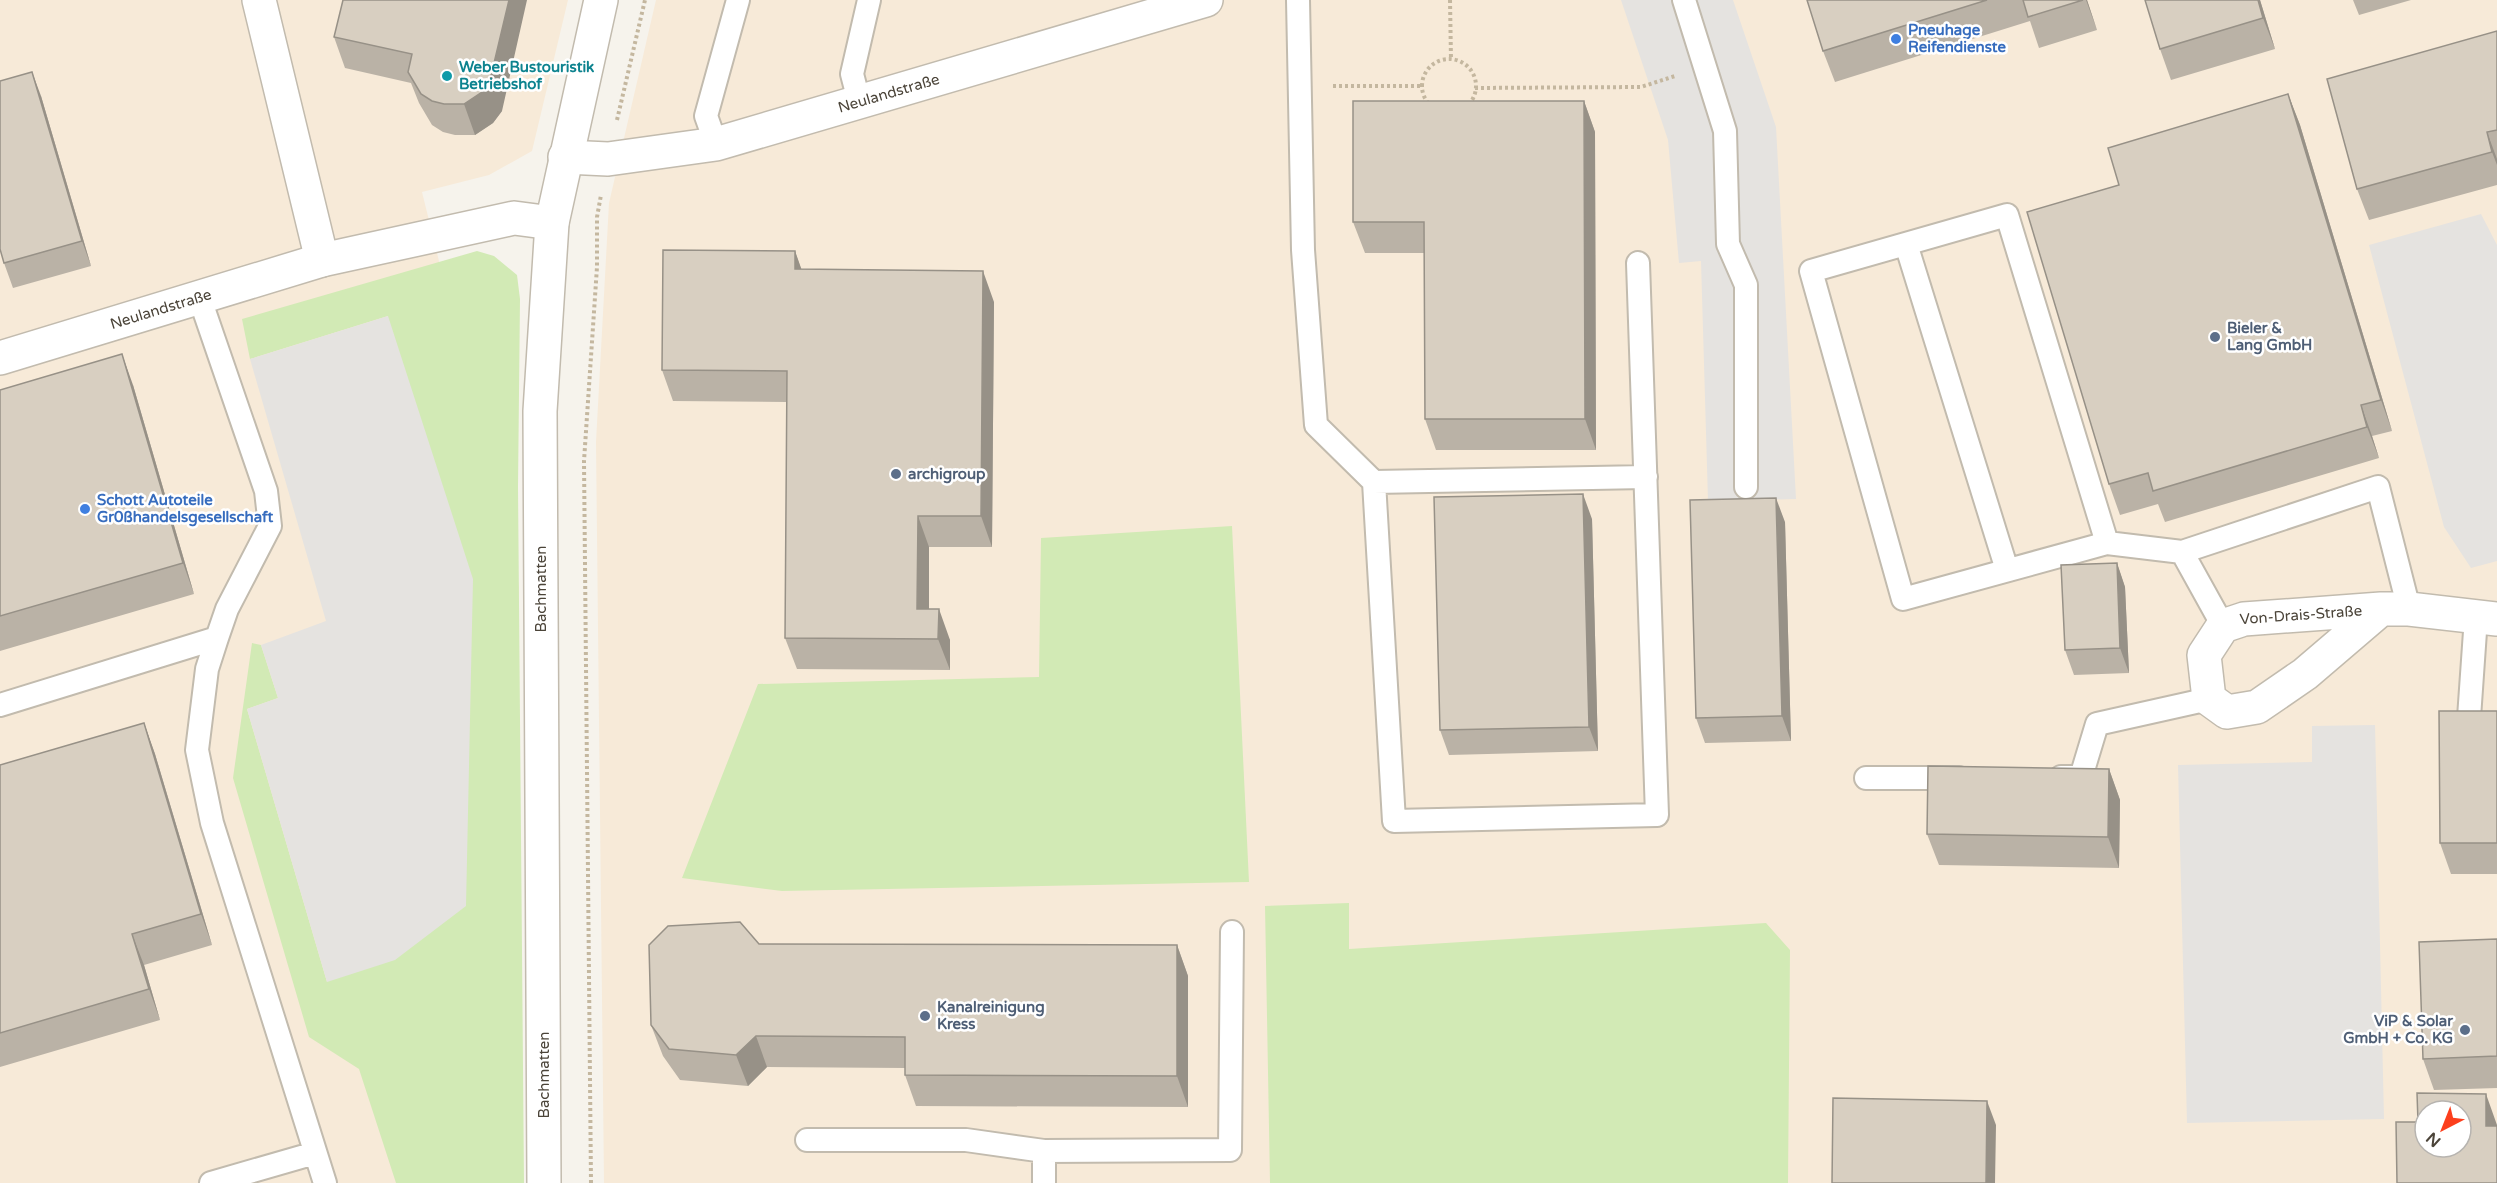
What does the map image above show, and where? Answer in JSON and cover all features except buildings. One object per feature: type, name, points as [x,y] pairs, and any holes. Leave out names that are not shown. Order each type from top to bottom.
[{"type":"street","points":[[259,0],[322,260]]},
{"type":"street","name":"Bachmatten","points":[[544,1183],[540,411],[552,223],[601,0]]},
{"type":"street","name":"Neulandstraße","points":[[565,157],[608,159],[716,144],[1206,0]]},
{"type":"street","name":"Neulandstraße","points":[[0,358],[322,260],[514,218],[552,223]]},
{"type":"street","name":"Von-Drais-Straße","points":[[2395,609],[2257,706],[2227,712],[2209,699],[2204,655],[2223,626],[2244,619],[2395,609],[2487,618]]},
{"type":"lane","points":[[716,144],[706,116],[738,0]]},
{"type":"lane","points":[[859,101],[852,74],[869,0]]},
{"type":"lane","points":[[1298,0],[1303,250],[1316,425],[1374,482],[1394,821],[1658,815],[1638,263]]},
{"type":"lane","points":[[1684,0],[1725,131],[1728,244],[1746,285],[1746,487]]},
{"type":"lane","points":[[2107,543],[2007,215],[1811,271],[1903,598],[2107,543],[2182,552],[2378,487],[2395,609]]},
{"type":"lane","points":[[1906,244],[2007,570]]},
{"type":"lane","points":[[200,299],[266,491],[270,526],[227,609],[217,638],[207,669],[197,750],[212,823],[325,1183]]},
{"type":"lane","points":[[1374,482],[1646,477]]},
{"type":"lane","points":[[2182,552],[2223,626]]},
{"type":"lane","points":[[2468,732],[2487,618]]},
{"type":"lane","points":[[0,705],[217,638]]},
{"type":"lane","points":[[2045,777],[2081,777],[2097,724],[2209,699]]},
{"type":"lane","points":[[1866,778],[1985,777]]},
{"type":"lane","points":[[807,1140],[966,1140],[1044,1151],[1230,1150],[1232,932]]},
{"type":"lane","points":[[1044,1151],[1044,1183]]},
{"type":"lane","points":[[211,1183],[315,1153]]},
{"type":"path","points":[[628,76],[645,0]]},
{"type":"path","points":[[1450,0],[1451,60]]},
{"type":"path","points":[[1438,59],[1451,60],[1461,60],[1476,76],[1475,98],[1459,113],[1437,113],[1422,96],[1422,74],[1438,59]]},
{"type":"path","points":[[1475,88],[1641,87],[1704,67]]},
{"type":"path","points":[[1300,86],[1422,86]]},
{"type":"path","points":[[591,1183],[584,461],[597,267],[597,217]]},
{"type":"shaded area","points":[[0,0],[568,0],[532,151],[489,175],[422,192],[519,586],[511,1183],[0,1183]]},
{"type":"shaded area","points":[[656,0],[2497,0],[2497,1183],[604,1183],[596,442],[609,203]]},
{"type":"shaded area","points":[[1621,0],[1733,0],[1776,127],[1796,499],[1708,501],[1701,261],[1679,263],[1668,140]]},
{"type":"shaded area","points":[[2481,214],[2497,245],[2497,561],[2471,568],[2444,527],[2369,245]]},
{"type":"shaded area","points":[[388,316],[473,579],[466,906],[395,960],[327,982],[247,709],[278,698],[261,645],[326,621],[250,359]]},
{"type":"shaded area","points":[[2375,725],[2384,1119],[2187,1123],[2178,765],[2312,762],[2312,726]]},
{"type":"green space","points":[[477,251],[494,256],[517,275],[520,299],[518,487],[524,1183],[396,1183],[359,1069],[309,1037],[233,778],[252,643],[261,645],[278,698],[247,709],[327,982],[388,316],[250,359],[242,319]]},
{"type":"green space","points":[[1232,526],[1249,882],[782,891],[682,878],[758,684],[1039,677],[1041,538]]},
{"type":"green space","points":[[1349,903],[1349,949],[1766,923],[1790,950],[1788,1183],[1270,1183],[1265,906]]},
{"type":"place","name":"Pneuhage Reifendienste","points":[[1896,39]]},
{"type":"place","name":"Weber Bustouristik Betriebshof","points":[[447,76]]},
{"type":"place","name":"Bieler & Lang GmbH","points":[[2215,337]]},
{"type":"place","name":"archigroup","points":[[896,474]]},
{"type":"place","name":"Schott Autoteile Gr0ßhandelsgesellschaft","points":[[85,509]]},
{"type":"place","name":"Kanalreinigung Kress","points":[[925,1016]]},
{"type":"place","name":"ViP & Solar GmbH + Co. KG","points":[[2465,1030]]}]
